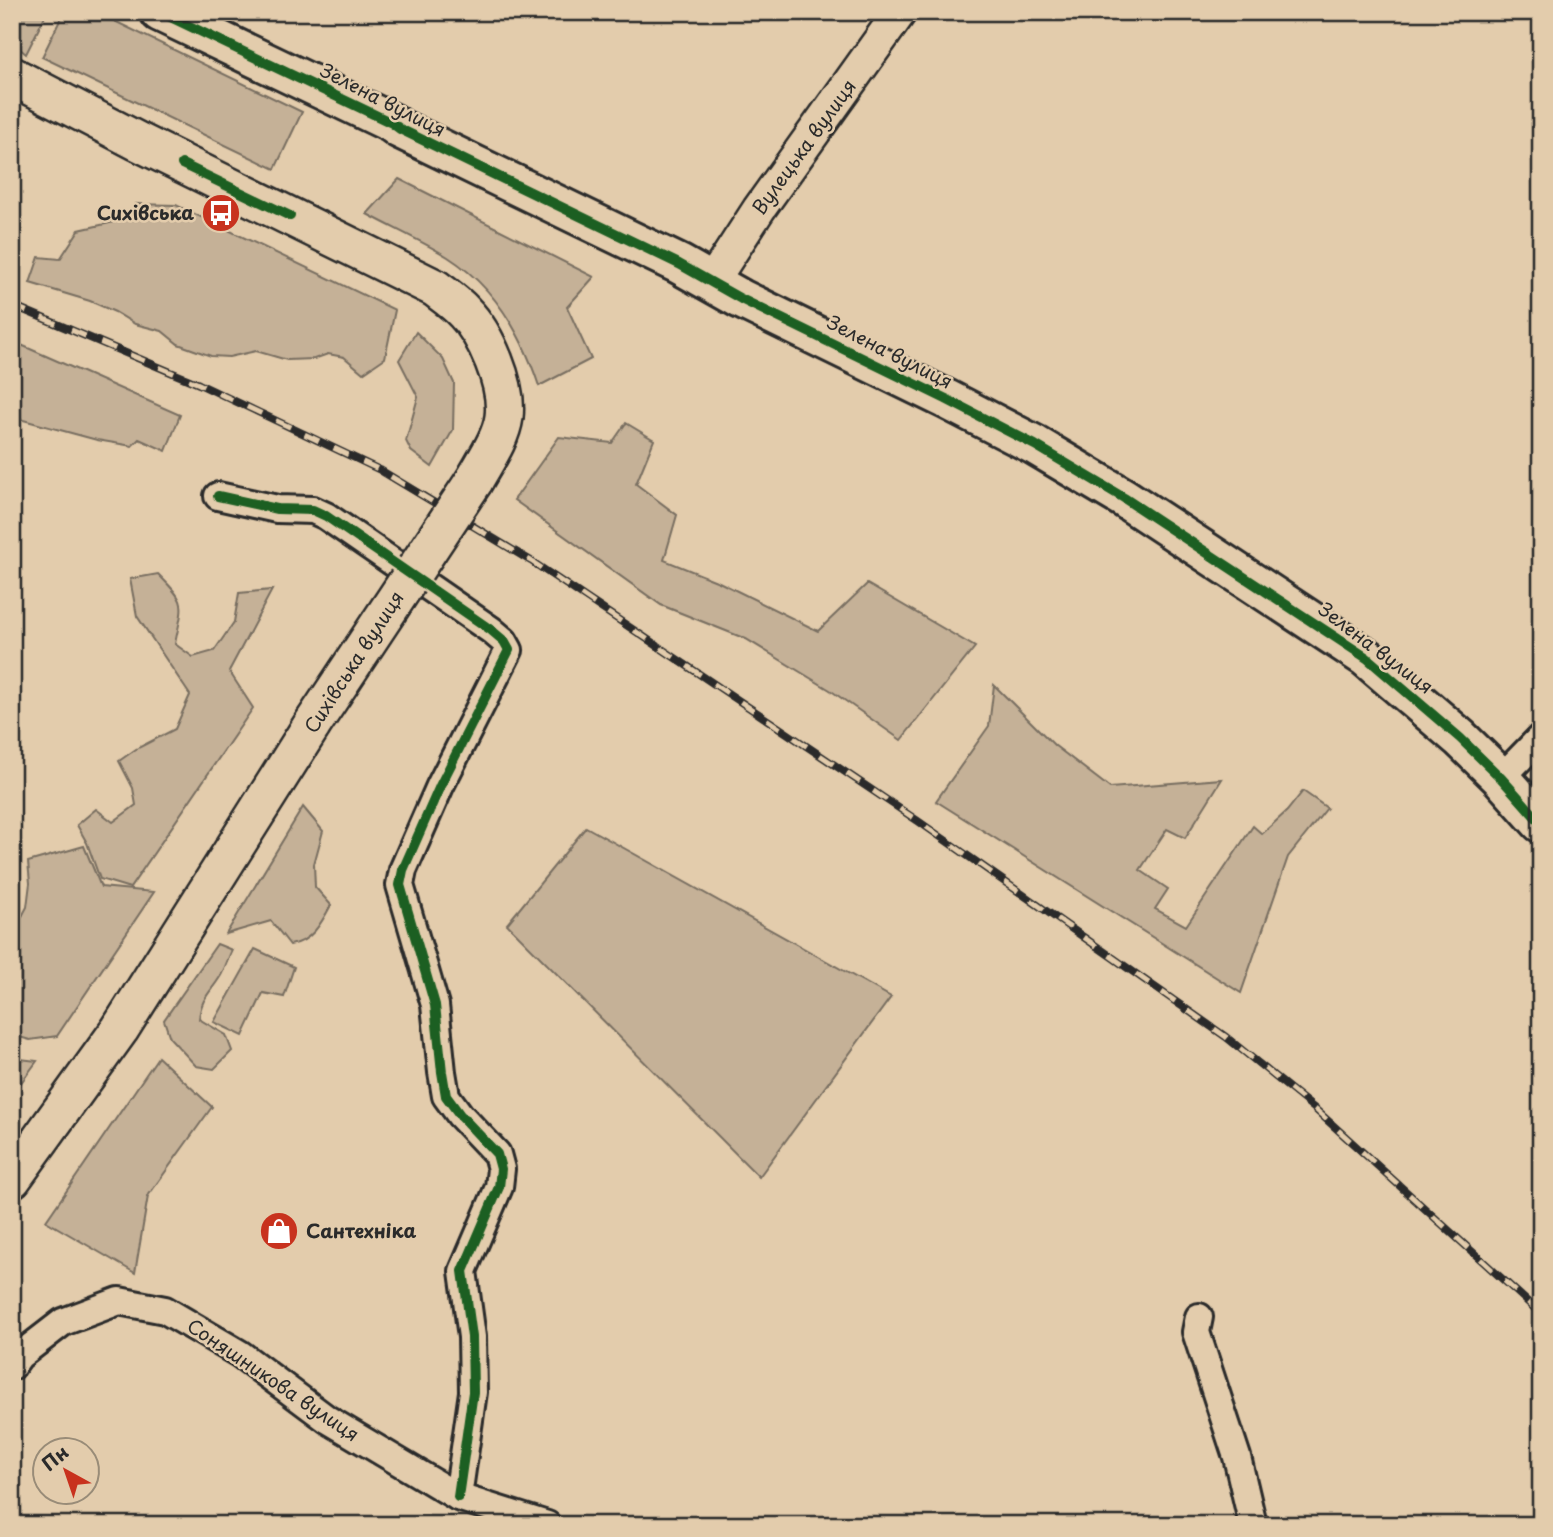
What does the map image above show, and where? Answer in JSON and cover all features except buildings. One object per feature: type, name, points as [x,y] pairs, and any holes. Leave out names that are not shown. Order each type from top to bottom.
[{"type":"main road","name":"Зелена вулиця","points":[[160,12],[679,264],[711,283],[1035,444],[1141,508],[1367,658],[1438,718],[1501,778],[1541,823]]},
{"type":"main road","name":"Сихівська вулиця","points":[[12,76],[136,141],[435,288],[466,313],[489,348],[502,389],[504,416],[495,442],[474,481],[312,725],[120,1029],[12,1179]]},
{"type":"street","name":"Вулецька вулиця","points":[[711,283],[759,209],[900,12]]},
{"type":"street","points":[[218,496],[276,509],[313,510],[326,516],[491,630],[504,641],[509,650],[434,799],[403,870],[400,885],[435,1005],[446,1096],[497,1154],[500,1169],[499,1187],[463,1271],[472,1337],[472,1392],[458,1497]]},
{"type":"street","points":[[1501,778],[1541,737]]},
{"type":"street","name":"Соняшникова вулиця","points":[[12,1366],[19,1356],[63,1321],[119,1301],[165,1310],[240,1354],[327,1419],[458,1497],[547,1525]]},
{"type":"street","points":[[1199,1317],[1196,1332],[1237,1457],[1253,1525]]},
{"type":"shaded area","points":[[13,12],[47,12],[26,54],[12,36]]},
{"type":"shaded area","points":[[64,12],[96,12],[302,112],[275,169],[42,57]]},
{"type":"shaded area","points":[[399,179],[594,277],[567,307],[591,359],[539,386],[515,330],[480,282],[448,257],[367,214]]},
{"type":"shaded area","points":[[136,204],[176,205],[395,310],[385,358],[363,373],[344,357],[328,354],[314,359],[287,360],[256,351],[229,357],[211,356],[178,344],[162,331],[135,324],[90,301],[30,283],[39,257],[60,259],[79,230],[132,218]]},
{"type":"shaded area","points":[[416,332],[443,359],[454,383],[453,430],[432,467],[411,451],[406,441],[418,397],[399,360]]},
{"type":"shaded area","points":[[12,341],[180,415],[166,451],[139,439],[132,446],[97,440],[12,417]]},
{"type":"shaded area","points":[[626,423],[654,440],[636,484],[677,515],[664,560],[719,582],[818,631],[867,584],[975,647],[901,740],[830,690],[746,639],[661,605],[514,500],[559,437],[612,443]]},
{"type":"shaded area","points":[[158,574],[175,592],[181,605],[175,644],[193,657],[214,651],[234,622],[239,593],[272,590],[229,671],[253,708],[130,888],[100,879],[87,843],[77,825],[96,809],[113,822],[136,805],[133,788],[119,761],[175,729],[190,695],[137,616],[130,579]]},
{"type":"shaded area","points":[[994,685],[1054,745],[1110,788],[1222,779],[1185,838],[1167,829],[1140,870],[1168,889],[1155,909],[1186,926],[1253,826],[1262,834],[1287,811],[1303,791],[1327,808],[1288,857],[1241,993],[936,801],[989,726]]},
{"type":"shaded area","points":[[303,807],[323,831],[314,864],[315,887],[331,905],[323,919],[310,936],[290,945],[271,921],[226,934]]},
{"type":"shaded area","points":[[586,827],[891,997],[759,1177],[507,924]]},
{"type":"shaded area","points":[[84,846],[101,887],[154,892],[57,1036],[30,1040],[12,1035],[12,935],[27,907],[30,883],[28,862]]},
{"type":"shaded area","points":[[217,944],[232,950],[222,974],[204,1001],[199,1019],[226,1035],[232,1051],[214,1069],[196,1066],[170,1038],[164,1020]]},
{"type":"shaded area","points":[[255,949],[294,967],[284,997],[263,993],[243,1036],[214,1022]]},
{"type":"shaded area","points":[[158,1057],[212,1107],[148,1196],[135,1273],[46,1221]]},
{"type":"shaded area","points":[[12,1058],[37,1061],[12,1095]]},
{"type":"railway","points":[[12,305],[199,384],[380,470],[531,561],[918,821],[1226,1037],[1315,1109],[1541,1314]]},
{"type":"cycle path","points":[[160,12],[679,264],[741,299],[1035,445],[1124,498],[1367,658],[1460,738],[1541,823]]},
{"type":"cycle path","points":[[182,164],[290,216]]},
{"type":"cycle path","points":[[218,496],[277,509],[313,510],[326,516],[491,630],[504,641],[509,650],[440,786],[403,870],[400,885],[435,1005],[446,1096],[497,1154],[501,1169],[499,1187],[463,1271],[472,1337],[473,1392],[458,1497]]},
{"type":"place","name":"Сихівська","points":[[221,213]]},
{"type":"place","name":"Сантехніка","points":[[279,1231]]}]
